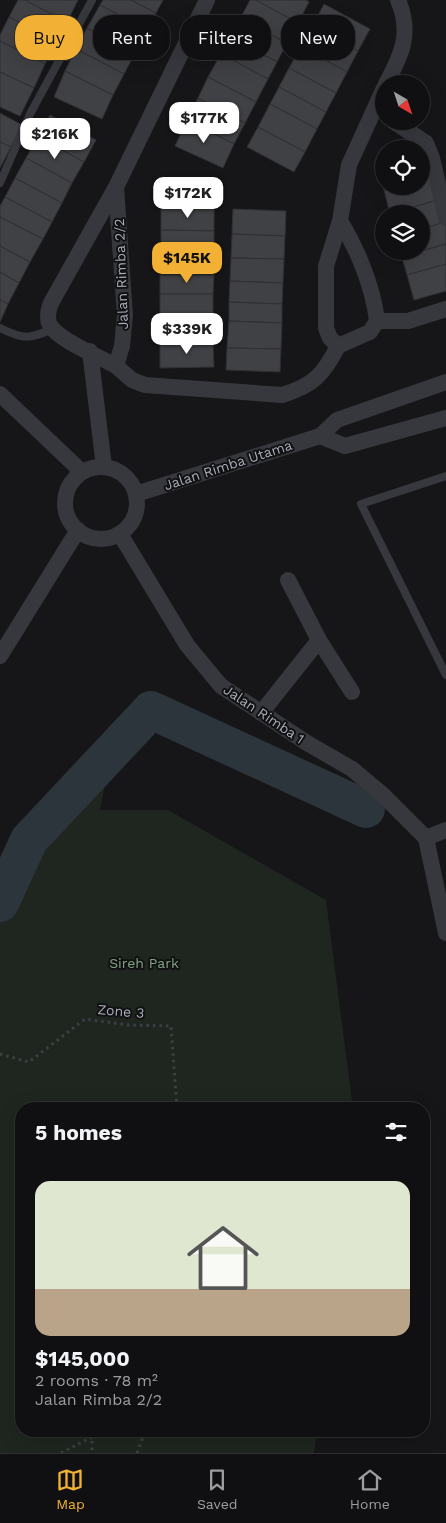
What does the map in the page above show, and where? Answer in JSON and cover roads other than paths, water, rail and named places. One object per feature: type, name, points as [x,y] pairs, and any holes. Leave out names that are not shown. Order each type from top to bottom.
[{"type":"street","name":"Jalan Rimba 2/2","points":[[52,329],[48,315],[51,304],[116,187],[207,0]]},
{"type":"street","points":[[391,75],[402,54],[406,25],[398,1]]},
{"type":"street","points":[[338,346],[330,338],[326,328],[326,266],[340,221],[349,165],[375,117]]},
{"type":"street","points":[[406,130],[426,143],[432,158],[446,218]]},
{"type":"street","name":"Jalan Rimba 2/2","points":[[116,187],[125,316],[122,346],[116,366]]},
{"type":"street","points":[[52,329],[116,366],[132,380],[145,385],[282,395],[300,390],[315,381],[328,365],[338,346],[370,332],[377,322],[375,308],[357,252],[340,221]]},
{"type":"street","points":[[377,322],[408,320],[446,309]]},
{"type":"street","points":[[90,352],[104,467]]},
{"type":"street","name":"Jalan Rimba Utama","points":[[136,494],[320,436],[336,420],[446,382]]},
{"type":"street","points":[[0,394],[82,472]]},
{"type":"street","points":[[320,436],[345,446],[446,418]]},
{"type":"street","points":[[104,467],[124,475],[132,484],[136,494],[137,506],[128,526],[120,534],[98,539],[78,530],[70,522],[65,501],[74,480],[82,472],[92,468],[104,467]]},
{"type":"street","points":[[0,656],[78,530]]},
{"type":"street","name":"Jalan Rimba 1","points":[[120,534],[187,646],[221,686],[307,743],[352,769],[384,795],[426,838]]},
{"type":"street","points":[[288,580],[319,640],[352,692]]},
{"type":"street","points":[[261,713],[319,640]]},
{"type":"street","points":[[446,830],[426,838],[446,933]]},
{"type":"lane","points":[[0,183],[30,114],[92,0]]},
{"type":"lane","points":[[0,328],[18,337],[32,337],[52,329]]},
{"type":"lane","points":[[446,476],[361,504],[446,674]]},
{"type":"waterway","points":[[0,903],[29,840],[151,710],[366,809]]},
{"type":"park label","name":"Sireh Park","points":[[144,963]]}]
